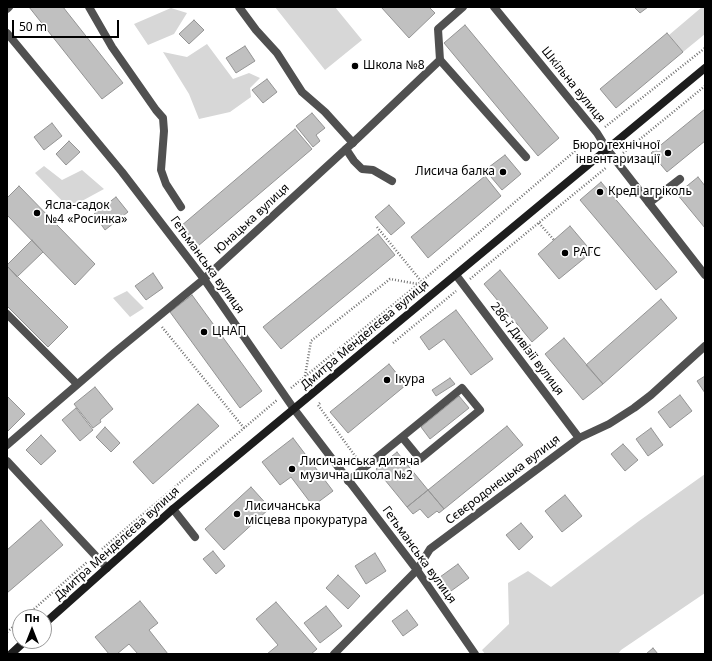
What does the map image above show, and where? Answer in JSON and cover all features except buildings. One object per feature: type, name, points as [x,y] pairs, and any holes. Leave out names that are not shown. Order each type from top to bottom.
[{"type":"street","points":[[89,7],[112,47],[163,118],[164,131],[161,170],[166,184],[180,207]]},
{"type":"street","points":[[239,7],[256,30],[277,53],[302,92],[325,112],[353,143]]},
{"type":"street","points":[[463,7],[438,29],[440,60],[526,157]]},
{"type":"street","name":"Шкільна вулиця","points":[[494,7],[597,133],[616,160],[705,275]]},
{"type":"street","name":"Гетьманська вулиця","points":[[7,33],[122,172],[204,279],[283,394],[417,570],[475,654]]},
{"type":"street","name":"Юнацька вулиця","points":[[7,445],[77,384],[204,279],[353,143],[440,60]]},
{"type":"street","name":"Дмитра Менделєєва вулиця","points":[[52,617],[173,509],[705,68]]},
{"type":"street","points":[[346,149],[354,161],[362,169],[373,170],[392,181]]},
{"type":"street","points":[[649,203],[680,179]]},
{"type":"street","name":"286-ї Дивізії вулиця","points":[[456,275],[579,438]]},
{"type":"street","points":[[7,314],[77,384]]},
{"type":"street","name":"Сєвєродонецька вулиця","points":[[334,654],[417,570],[430,549],[579,438],[609,424],[634,408],[705,346]]},
{"type":"street","points":[[348,481],[462,388],[480,410],[420,459],[402,437]]},
{"type":"street","points":[[7,461],[107,568]]},
{"type":"street","points":[[173,509],[195,537]]},
{"type":"path","points":[[33,609],[283,394],[422,281],[597,133],[705,48]]},
{"type":"path","points":[[391,345],[705,86]]},
{"type":"path","points":[[539,223],[554,240]]},
{"type":"path","points":[[377,227],[422,281]]},
{"type":"path","points":[[305,377],[311,341],[390,279],[418,284]]},
{"type":"path","points":[[156,319],[244,428]]},
{"type":"path","points":[[324,400],[318,405],[364,468]]},
{"type":"shaded area","points":[[275,7],[335,7],[362,40],[325,70]]},
{"type":"shaded area","points":[[702,7],[705,7],[705,34],[683,52],[669,35]]},
{"type":"shaded area","points":[[171,8],[187,13],[174,34],[148,45],[134,24]]},
{"type":"shaded area","points":[[207,44],[233,79],[249,73],[260,78],[250,88],[251,97],[230,112],[199,119],[189,94],[163,52],[187,57]]},
{"type":"shaded area","points":[[44,166],[62,180],[82,170],[104,189],[69,208],[35,173]]},
{"type":"shaded area","points":[[127,291],[144,308],[130,317],[113,298]]},
{"type":"shaded area","points":[[705,474],[705,593],[621,650],[618,654],[485,654],[482,650],[509,624],[508,583],[528,571],[551,587]]},
{"type":"place","name":"Школа №8","points":[[355,66]]},
{"type":"place","name":"Бюро технічної інвентаризації","points":[[668,153]]},
{"type":"place","name":"Лисича балка","points":[[503,172]]},
{"type":"place","name":"Креді агріколь","points":[[600,192]]},
{"type":"place","name":"Ясла-садок №4 «Росинка»","points":[[37,213]]},
{"type":"place","name":"РАГС","points":[[565,253]]},
{"type":"place","name":"ЦНАП","points":[[204,332]]},
{"type":"place","name":"Ікура","points":[[387,380]]},
{"type":"place","name":"Лисичанська дитяча музична школа №2","points":[[292,469]]},
{"type":"place","name":"Лисичанська місцева прокуратура","points":[[237,514]]}]
